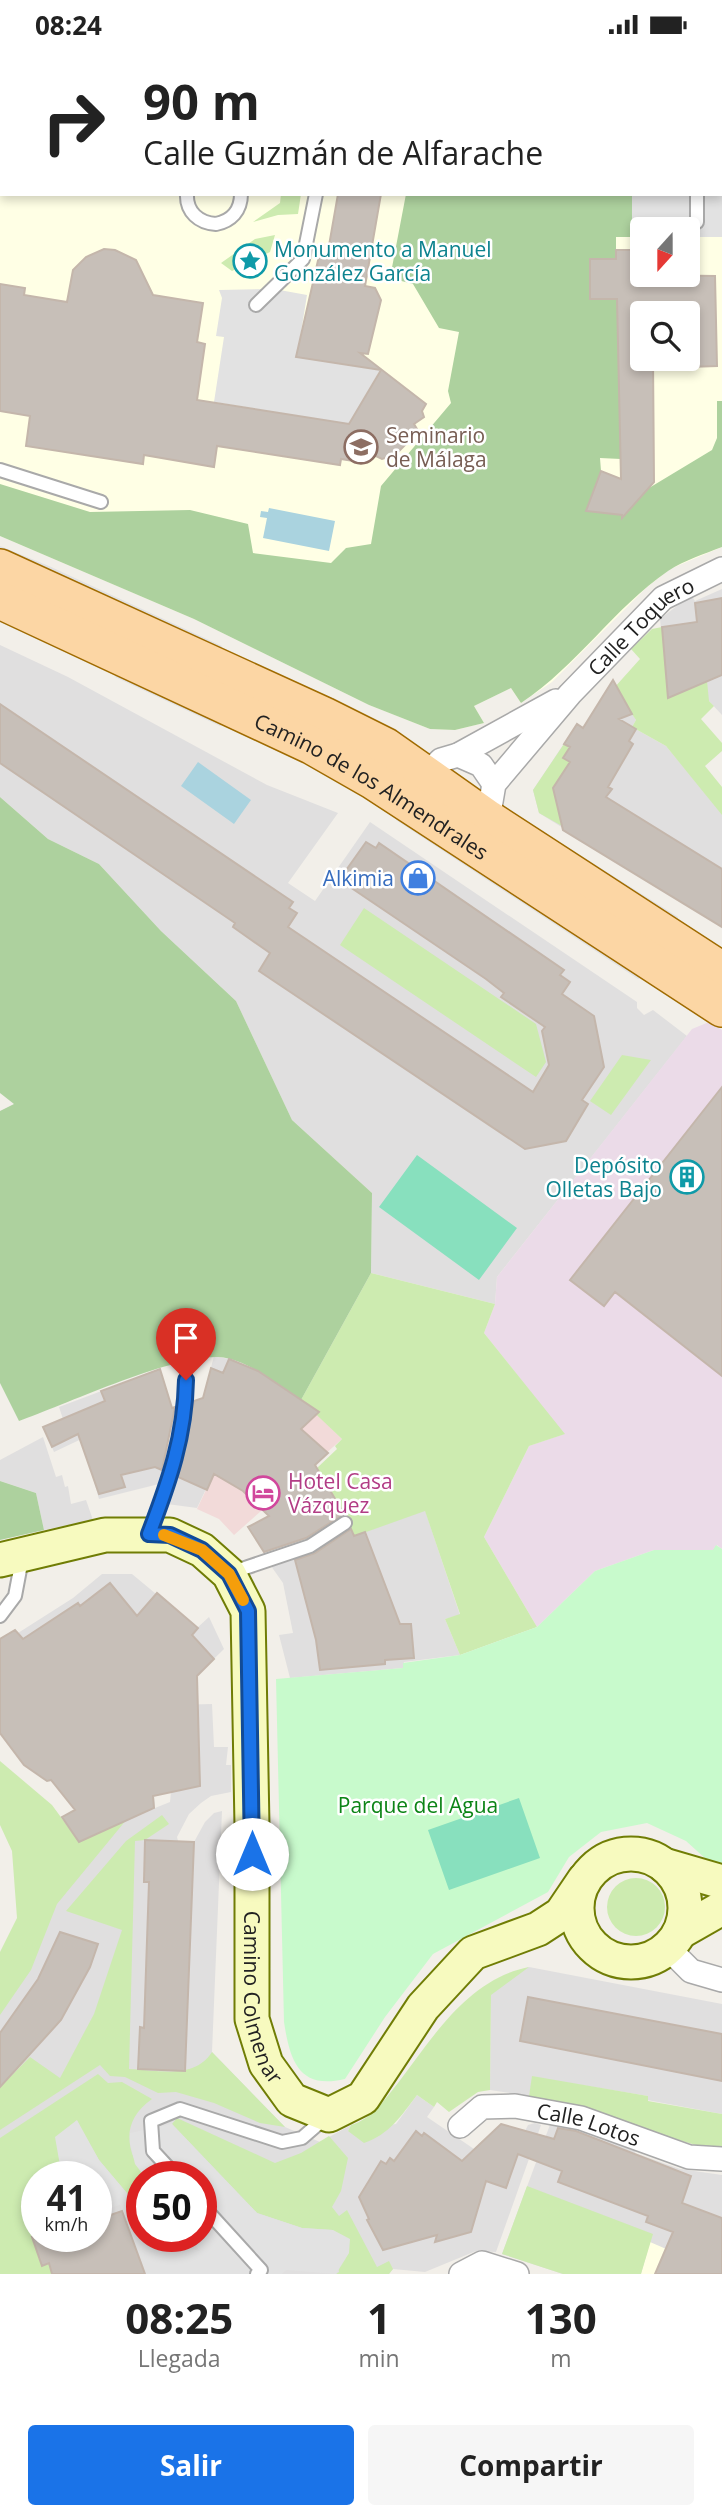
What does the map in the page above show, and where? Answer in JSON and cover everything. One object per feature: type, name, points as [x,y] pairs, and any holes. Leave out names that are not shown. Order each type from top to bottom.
[{"type":"main road","name":"Camino de los Almendrales","points":[[0,568],[386,747],[414,787],[722,1008]]},
{"type":"main road","name":"Camino de los Almendrales","points":[[0,600],[311,745],[414,787],[491,802],[722,971]]},
{"type":"main road","name":"Camino Colmenar","points":[[12,1558],[105,1535],[170,1535],[202,1550],[229,1574],[248,1611],[252,1826],[251,2019],[266,2064],[292,2100],[329,2115]]},
{"type":"main road","points":[[329,2115],[363,2098],[422,2007],[472,1953],[538,1929],[561,1913],[584,1880],[600,1864],[621,1855],[651,1858],[664,1865],[722,1882]]},
{"type":"main road","points":[[664,1865],[677,1879],[684,1896],[685,1915],[674,1940]]},
{"type":"main road","points":[[584,1880],[577,1907],[579,1921],[584,1934],[603,1954]]},
{"type":"main road","points":[[538,1929],[579,1939],[603,1954],[626,1962],[641,1961],[722,1908]]},
{"type":"street","name":"Calle Toquero","points":[[491,802],[569,694],[663,598],[722,569]]},
{"type":"street","name":"Calle Toquero","points":[[414,787],[441,760],[458,755],[569,694]]},
{"type":"street","points":[[458,755],[481,765],[491,802]]},
{"type":"street","points":[[674,1940],[691,1971],[722,1980]]},
{"type":"street","name":"Calle Lotos","points":[[460,2126],[482,2107],[515,2106],[581,2118],[689,2157],[722,2159]]},
{"type":"street","points":[[461,2274],[482,2263],[517,2274]]},
{"type":"lane","points":[[187,196],[189,209],[195,217],[216,224],[232,218],[238,210],[241,196]]},
{"type":"lane","points":[[256,305],[303,259],[316,196]]},
{"type":"lane","points":[[696,196],[697,217]]},
{"type":"lane","points":[[0,470],[101,502]]},
{"type":"lane","points":[[149,1534],[167,1486],[185,1420],[186,1380]]},
{"type":"lane","points":[[229,1574],[310,1546],[345,1523]]},
{"type":"lane","name":"Camino Colmenar","points":[[0,1616],[15,1597],[12,1558]]},
{"type":"lane","points":[[162,2161],[153,2151],[151,2121],[180,2109],[282,2142],[302,2138],[329,2115]]},
{"type":"lane","points":[[217,2222],[261,2270],[257,2274]]},
{"type":"shaded area","name":"Seminario de Málaga","points":[[0,196],[722,196],[722,547],[670,569],[646,588],[552,682],[521,703],[511,688],[474,706],[484,723],[455,730],[430,729],[369,705],[194,619],[0,536]]},
{"type":"shaded area","points":[[632,196],[722,196],[722,237],[700,237],[700,217],[632,217]]},
{"type":"shaded area","points":[[274,289],[307,295],[297,357],[380,370],[349,424],[214,402],[224,337],[216,336],[222,298],[219,290]]},
{"type":"shaded area","points":[[0,546],[222,646],[219,653],[0,554]]},
{"type":"shaded area","points":[[722,589],[722,715],[709,701],[670,717],[660,619],[691,595],[695,601]]},
{"type":"shaded area","points":[[0,645],[68,677],[267,785],[338,813],[288,883],[315,901],[370,822],[637,1002],[637,1008],[644,1015],[653,1010],[687,1036],[497,1277],[495,1304],[371,1273],[372,1193],[292,1120],[236,1001],[161,931],[99,864],[48,839],[0,797]]},
{"type":"shaded area","points":[[119,670],[229,721],[220,726],[115,677]]},
{"type":"shaded area","points":[[610,686],[619,691],[636,720],[632,727],[666,746],[722,813],[722,927],[539,813],[533,790],[577,724],[583,728]]},
{"type":"shaded area","points":[[396,808],[648,975],[638,979],[396,820]]},
{"type":"shaded area","points":[[550,836],[678,917],[677,926],[539,839]]},
{"type":"shaded area","points":[[709,1022],[722,1030],[722,1549],[717,1545],[714,1550],[654,1550],[595,1571],[537,1627],[484,1537],[529,1446],[564,1434],[484,1333],[495,1304],[497,1277],[692,1029]]},
{"type":"shaded area","points":[[214,1356],[229,1359],[261,1373],[197,1508],[167,1504],[215,1392],[208,1379]]},
{"type":"shaded area","points":[[160,1369],[172,1408],[163,1483],[99,1499],[89,1464],[92,1434],[54,1452],[43,1427],[63,1419],[59,1407]]},
{"type":"shaded area","points":[[261,1373],[309,1406],[342,1439],[234,1535],[219,1519],[197,1509]]},
{"type":"shaded area","points":[[43,1437],[56,1477],[62,1475],[65,1487],[68,1486],[71,1504],[86,1500],[93,1520],[44,1530],[36,1493],[0,1481],[0,1460]]},
{"type":"shaded area","points":[[425,1510],[460,1615],[445,1619],[460,1655],[404,1662],[403,1668],[290,1678],[279,1635],[293,1633],[283,1583],[271,1566]]},
{"type":"shaded area","points":[[102,1574],[132,1574],[197,1628],[209,1617],[224,1649],[174,1698],[174,1705],[212,1704],[214,1747],[228,1747],[226,1765],[231,1765],[231,1792],[211,1796],[201,1803],[189,1814],[177,1837],[178,1841],[194,1842],[205,1822],[214,1813],[222,1811],[212,2052],[285,2127],[320,2142],[351,2125],[348,2131],[396,2124],[417,2095],[434,2107],[427,2117],[474,2149],[501,2124],[525,2131],[528,2125],[541,2125],[496,2252],[476,2251],[425,2272],[393,2269],[389,2274],[0,2274],[0,1983],[79,1842],[62,1817],[79,1808],[52,1780],[47,1781],[26,1766],[1,1734],[26,1717],[0,1639],[15,1630],[18,1633],[73,1598]],"holes":[[[151,1767],[171,1792],[170,1802],[155,1808]]]},
{"type":"shaded area","points":[[529,1967],[722,2004],[722,2114],[647,2100],[648,2096],[533,2077],[529,2096],[490,2090],[491,1983]]},
{"type":"shaded area","points":[[77,2120],[100,2161],[59,2161],[55,2137]]},
{"type":"shaded area","points":[[551,2122],[580,2133],[584,2126],[637,2146],[635,2153],[680,2169],[722,2175],[722,2273],[650,2243],[641,2274],[563,2274],[502,2254]]},
{"type":"shaded area","points":[[172,2124],[207,2161],[134,2161],[130,2133]]},
{"type":"shaded area","points":[[217,2171],[257,2213],[302,2228],[333,2230],[350,2239],[349,2253],[336,2274],[286,2270],[282,2274],[145,2274],[137,2252],[217,2252]]},
{"type":"shaded area","points":[[112,2175],[126,2192],[126,2222],[120,2205],[112,2207]]},
{"type":"shaded area","points":[[650,2242],[722,2273],[722,2274],[641,2274]]},
{"type":"green space","points":[[281,196],[301,196],[298,214],[278,215],[253,222],[280,203]]},
{"type":"green space","points":[[406,196],[632,196],[630,237],[616,237],[616,259],[590,260],[591,299],[617,299],[621,459],[600,458],[601,471],[587,511],[625,515],[649,488],[712,450],[717,438],[717,401],[722,401],[722,547],[668,571],[630,602],[560,672],[521,703],[511,688],[474,706],[484,723],[455,730],[430,729],[369,705],[194,619],[0,536],[0,484],[90,512],[190,510],[248,524],[253,553],[331,563],[346,548],[371,544],[381,486],[451,403],[448,391],[459,332],[439,328],[413,284],[390,278]]},
{"type":"green space","points":[[275,235],[270,252],[232,271],[221,263],[255,239]]},
{"type":"green space","points":[[662,627],[668,698],[707,681],[709,701],[714,706],[701,719],[722,743],[722,751],[705,766],[722,787],[722,815],[666,746],[632,727],[636,720],[614,688],[640,659],[631,649],[652,629]]},
{"type":"green space","points":[[564,744],[569,748],[563,758],[570,762],[562,826],[539,813],[533,790]]},
{"type":"green space","points":[[0,797],[48,839],[99,864],[161,931],[236,1001],[292,1120],[372,1193],[371,1273],[301,1400],[256,1370],[226,1358],[207,1357],[154,1370],[19,1421],[0,1383],[0,1111],[14,1104],[0,1093]]},
{"type":"green space","points":[[364,908],[536,1024],[546,1062],[536,1077],[340,945]]},
{"type":"green space","points":[[622,1055],[651,1060],[611,1115],[590,1101]]},
{"type":"green space","points":[[417,1155],[517,1228],[479,1280],[379,1207]]},
{"type":"green space","points":[[371,1273],[495,1304],[484,1333],[565,1434],[529,1446],[484,1537],[537,1627],[460,1655],[445,1619],[460,1614],[425,1511],[355,1536],[317,1468],[337,1449],[335,1446],[342,1439],[301,1400]]},
{"type":"green space","points":[[0,1481],[36,1493],[44,1530],[0,1540]]},
{"type":"green space","name":"Parque del Agua","points":[[716,1545],[722,1549],[722,1869],[717,1869],[686,1841],[647,1823],[601,1832],[569,1857],[548,1892],[433,1954],[385,2017],[345,2079],[329,2081],[307,2076],[294,2060],[284,2022],[276,1679],[403,1668],[403,1663],[460,1655],[537,1627],[595,1571],[654,1550],[713,1550]]},
{"type":"green space","points":[[0,1761],[52,1805],[79,1842],[127,1819],[57,1904],[31,1970],[0,2015],[0,1952],[17,1918],[12,1851],[0,1825]]},
{"type":"green space","points":[[519,1798],[540,1858],[449,1890],[428,1830]]},
{"type":"green space","points":[[162,1815],[169,1824],[145,1840],[135,1841],[129,2069],[185,2070],[196,2067],[212,2052],[285,2127],[260,2123],[214,2103],[176,2092],[158,2093],[125,2077],[110,2076],[100,2065],[0,2130],[0,2087],[30,2057],[60,2078],[94,2014],[122,1930],[66,1911],[126,1841]]},
{"type":"green space","points":[[636,1878],[647,1880],[660,1891],[665,1907],[663,1918],[652,1931],[636,1936],[625,1934],[612,1923],[607,1907],[609,1896],[620,1883]]},
{"type":"green space","points":[[529,1967],[491,1995],[490,2090],[478,2092],[449,2112],[437,2102],[434,2107],[417,2095],[388,2129],[364,2143],[348,2131],[351,2125],[377,2108],[439,2029],[470,1997],[507,1974]]},
{"type":"green space","points":[[98,2074],[108,2083],[122,2082],[152,2099],[135,2116],[131,2126],[130,2146],[136,2161],[126,2161],[126,2192],[112,2175],[112,2161],[100,2161],[76,2121],[62,2161],[21,2161],[21,2252],[37,2252],[42,2265],[49,2263],[52,2274],[0,2274],[0,2138]]},
{"type":"green space","points":[[532,2076],[648,2096],[648,2101],[722,2114],[722,2149],[706,2148],[529,2096]]},
{"type":"green space","points":[[177,2118],[275,2163],[301,2153],[329,2136],[348,2158],[341,2191],[332,2207],[339,2216],[347,2210],[377,2267],[389,2261],[393,2269],[389,2274],[336,2274],[339,2272],[333,2230],[302,2228],[257,2213],[217,2171],[217,2161],[207,2161],[172,2124]]},
{"type":"green space","points":[[527,2186],[653,2234],[641,2274],[563,2274],[502,2254]]},
{"type":"water","points":[[269,508],[335,521],[329,551],[263,538],[267,518],[260,517],[261,511],[268,512]]},
{"type":"water","points":[[198,762],[251,800],[234,824],[181,786]]},
{"type":"building","points":[[338,196],[381,196],[365,286],[375,288],[381,300],[368,354],[360,353],[426,404],[422,411],[424,417],[414,424],[417,429],[407,436],[409,441],[395,455],[382,459],[357,447],[354,461],[341,459],[340,465],[217,446],[214,467],[144,455],[143,464],[26,446],[30,416],[0,411],[0,284],[25,288],[24,295],[67,302],[73,270],[86,257],[104,249],[115,250],[136,260],[153,295],[203,303],[197,342],[205,344],[197,400],[349,424],[381,370],[296,357],[319,256],[327,257]]},
{"type":"building","points":[[616,250],[630,250],[630,287],[700,287],[700,276],[715,276],[717,366],[700,367],[700,301],[630,301],[630,371],[653,371],[654,482],[622,518],[622,515],[586,511],[601,471],[621,479],[617,299],[590,299],[590,259],[616,259]]},
{"type":"building","points":[[722,598],[722,675],[668,698],[662,627],[697,622],[695,603]]},
{"type":"building","points":[[613,680],[632,714],[619,719],[636,729],[629,741],[633,744],[608,787],[612,789],[606,797],[722,869],[722,927],[563,830],[553,788],[570,762],[563,758],[570,747],[564,744],[577,724],[583,728]]},
{"type":"building","points":[[0,704],[293,902],[289,908],[297,913],[288,927],[533,1092],[549,1065],[542,1031],[545,1027],[501,997],[504,993],[486,979],[350,887],[353,883],[342,876],[366,842],[376,848],[379,843],[564,970],[560,975],[570,982],[562,994],[594,1016],[604,1067],[582,1100],[588,1104],[566,1141],[525,1149],[259,971],[270,953],[233,927],[235,923],[0,763]]},
{"type":"building","name":"Depósito Olletas Bajo","points":[[722,1087],[722,1376],[615,1292],[604,1306],[570,1280]]},
{"type":"building","points":[[229,1359],[258,1371],[319,1412],[301,1429],[328,1453],[315,1465],[344,1514],[306,1538],[264,1552],[248,1527],[269,1516],[243,1491],[214,1474],[207,1490],[178,1477],[194,1401],[203,1398],[211,1368],[223,1373]]},
{"type":"building","points":[[160,1369],[172,1408],[175,1407],[162,1470],[155,1467],[121,1475],[125,1487],[99,1494],[78,1434],[52,1447],[43,1427],[105,1401],[101,1391]]},
{"type":"building","points":[[351,1529],[354,1536],[365,1532],[400,1624],[411,1624],[414,1658],[385,1660],[385,1664],[320,1670],[316,1640],[295,1560],[315,1553]]},
{"type":"building","points":[[110,1583],[137,1616],[157,1593],[198,1628],[192,1635],[214,1659],[197,1676],[200,1786],[153,1796],[154,1808],[79,1842],[62,1817],[75,1810],[51,1780],[47,1781],[24,1765],[0,1733],[0,1639],[15,1630],[23,1639],[78,1603],[80,1606]]},
{"type":"building","points":[[145,1840],[194,1842],[185,2071],[138,2069],[140,2027],[144,2028],[149,1882],[144,1882]]},
{"type":"building","points":[[60,1932],[98,1944],[90,1967],[61,2020],[0,2087],[0,2033],[38,1979]]},
{"type":"building","points":[[528,1997],[722,2034],[722,2081],[520,2041]]},
{"type":"building","points":[[501,2124],[554,2139],[558,2128],[576,2131],[691,2176],[682,2203],[722,2218],[722,2274],[655,2274],[673,2232],[646,2222],[648,2216],[558,2182],[562,2171],[518,2154],[506,2188],[486,2181],[471,2232],[435,2242],[437,2235],[383,2250],[367,2220],[369,2219],[359,2197],[381,2161],[386,2164],[390,2158],[394,2161],[416,2131],[422,2136],[424,2133],[462,2161]]},
{"type":"building","points":[[122,2211],[126,2222],[126,2252],[137,2252],[145,2274],[52,2274],[49,2263],[42,2266],[37,2252],[112,2252],[112,2214]]},
{"type":"slow traffic","points":[[164,1535],[170,1535],[202,1550],[229,1574],[243,1600]]},
{"type":"place","name":"Monumento a Manuel González García","points":[[250,261]]},
{"type":"place","name":"Seminario de Málaga","points":[[361,447]]},
{"type":"place","name":"Alkimia","points":[[418,878]]},
{"type":"place","name":"Depósito Olletas Bajo","points":[[687,1177]]},
{"type":"place","name":"Hotel Casa Vázquez","points":[[263,1493]]},
{"type":"route","points":[[186,1380],[185,1420],[167,1486],[149,1534],[170,1535],[202,1550],[229,1574],[248,1611],[252,1854]]}]
